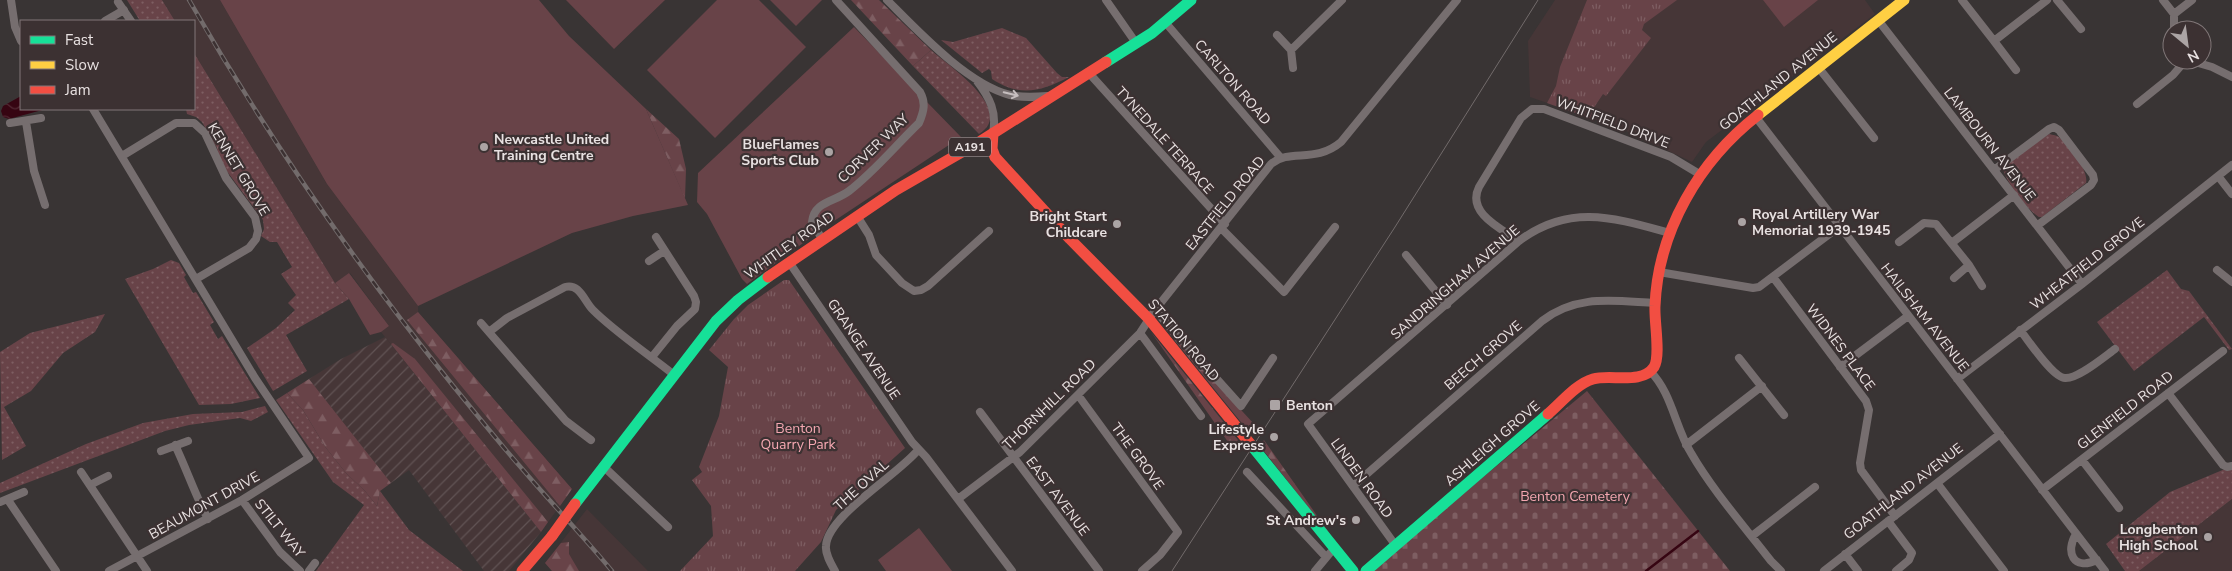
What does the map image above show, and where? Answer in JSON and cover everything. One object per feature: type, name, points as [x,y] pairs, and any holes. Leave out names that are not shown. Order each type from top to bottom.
[{"type":"main road","name":"A191","points":[[1165,22],[1191,0]]},
{"type":"main road","name":"GOATHLAND AVENUE","points":[[1650,370],[1655,365],[1657,356],[1655,302],[1659,272],[1670,233],[1701,175],[1724,144],[1755,116],[1904,0]]},
{"type":"main road","name":"WHITLEY ROAD","points":[[522,571],[552,536],[700,339],[730,307],[789,262],[896,190],[993,133],[1050,95],[1152,33],[1165,22]]},
{"type":"main road","name":"STATION ROAD","points":[[993,133],[992,149],[996,157],[1070,239],[1152,315],[1353,571]]},
{"type":"main road","name":"ASHLEIGH GROVE","points":[[1366,571],[1585,382],[1600,376],[1640,376],[1650,370]]},
{"type":"street","points":[[11,0],[15,27],[20,40]]},
{"type":"street","name":"CORVER WAY","points":[[822,239],[812,222],[815,211],[820,205],[849,191],[874,168],[918,123],[924,106],[924,100],[920,92],[836,0]]},
{"type":"street","points":[[887,0],[934,45],[974,78],[1011,95],[1028,97],[1050,95]]},
{"type":"street","points":[[1106,0],[1136,43]]},
{"type":"street","points":[[1291,50],[1342,0]]},
{"type":"street","name":"EASTFIELD ROAD","points":[[1152,315],[1268,168],[1281,158],[1320,154],[1341,142],[1457,0]]},
{"type":"street","points":[[1962,0],[2016,70]]},
{"type":"street","points":[[1994,41],[2047,0]]},
{"type":"street","points":[[2057,0],[2081,29]]},
{"type":"street","points":[[2162,0],[2174,14],[2174,20]]},
{"type":"street","points":[[2174,14],[2192,0]]},
{"type":"street","points":[[118,2],[130,20]]},
{"type":"street","points":[[107,20],[124,10]]},
{"type":"street","name":"LAMBOURN AVENUE","points":[[1878,20],[2082,284]]},
{"type":"street","name":"CARLTON ROAD","points":[[1165,22],[1281,158]]},
{"type":"street","points":[[1277,35],[1291,50],[1293,68]]},
{"type":"street","points":[[1818,67],[1874,138]]},
{"type":"street","points":[[2212,67],[2232,77]]},
{"type":"street","points":[[2137,104],[2178,70]]},
{"type":"street","name":"TYNEDALE TERRACE","points":[[1088,72],[1223,226],[1284,292],[1334,227]]},
{"type":"street","points":[[974,78],[993,108],[995,120],[993,133]]},
{"type":"street","name":"WHITFIELD DRIVE","points":[[1519,241],[1483,215],[1477,206],[1476,197],[1479,188],[1521,118],[1532,109],[1544,109],[1671,157],[1701,175]]},
{"type":"street","points":[[94,110],[196,279]]},
{"type":"street","name":"HAILSHAM AVENUE","points":[[1755,116],[2105,571]]},
{"type":"street","points":[[10,123],[26,122],[41,118]]},
{"type":"street","points":[[26,122],[34,171],[45,205]]},
{"type":"street","name":"KENNET GROVE","points":[[122,156],[176,123],[194,123],[205,133],[226,178],[255,217],[258,231],[256,239],[249,248],[196,279]]},
{"type":"street","points":[[1994,170],[2049,129],[2054,127],[2059,130],[2093,175],[2094,180],[2091,185],[2038,225]]},
{"type":"street","name":"WHEATFIELD GROVE","points":[[1957,379],[2082,284],[2232,165]]},
{"type":"street","points":[[2218,176],[2232,194]]},
{"type":"street","points":[[1952,242],[2014,195]]},
{"type":"street","points":[[857,216],[869,235],[876,255],[902,283],[914,291],[928,286],[989,231]]},
{"type":"street","name":"SANDRINGHAM AVENUE","points":[[1308,424],[1519,241],[1552,223],[1584,216],[1613,218],[1670,233]]},
{"type":"street","points":[[1899,242],[1924,223],[1932,222],[1940,226],[1970,265],[1982,286]]},
{"type":"street","points":[[1659,272],[1753,288],[1763,285],[1840,226]]},
{"type":"street","points":[[652,357],[680,322],[696,306],[694,296],[656,237]]},
{"type":"street","points":[[649,261],[664,251]]},
{"type":"street","points":[[1406,255],[1447,305]]},
{"type":"street","name":"GRANGE AVENUE","points":[[789,262],[918,450],[958,499],[1012,571]]},
{"type":"street","points":[[1954,278],[1970,265]]},
{"type":"street","points":[[2217,270],[2232,281]]},
{"type":"street","name":"WIDNES PLACE","points":[[1773,277],[1868,407],[1860,463],[1861,470],[1894,516]]},
{"type":"street","name":"BEAUMONT DRIVE","points":[[109,571],[208,520],[309,458],[263,392],[196,279]]},
{"type":"street","points":[[490,332],[513,315],[565,287],[571,286],[578,289],[597,313],[673,374]]},
{"type":"street","name":"BEECH GROVE","points":[[1353,486],[1542,321],[1558,310],[1589,301],[1655,302]]},
{"type":"street","points":[[1152,315],[1241,406],[1273,358]]},
{"type":"street","name":"THORNHILL ROAD","points":[[958,499],[1014,457],[1140,333],[1152,315]]},
{"type":"street","points":[[1840,367],[1908,316]]},
{"type":"street","points":[[481,322],[566,421],[590,440]]},
{"type":"street","points":[[2020,330],[2053,372],[2062,378],[2076,375],[2115,349]]},
{"type":"street","points":[[1140,333],[1201,416]]},
{"type":"street","name":"GLENFIELD ROAD","points":[[2042,490],[2223,351]]},
{"type":"street","points":[[1739,358],[1784,415]]},
{"type":"street","points":[[1650,370],[1662,386],[1686,445],[1703,472],[1781,571]]},
{"type":"street","points":[[1686,445],[1762,386]]},
{"type":"street","points":[[2168,393],[2223,465],[2227,467],[2232,466]]},
{"type":"street","name":"THE GROVE","points":[[1078,395],[1178,532],[1160,555],[1142,571]]},
{"type":"street","name":"EAST AVENUE","points":[[980,412],[1099,571]]},
{"type":"street","name":"LINDEN ROAD","points":[[1308,424],[1396,546]]},
{"type":"street","name":"GOATHLAND AVENUE","points":[[1824,571],[2000,434]]},
{"type":"street","points":[[161,451],[188,440]]},
{"type":"street","points":[[174,445],[188,472],[195,494],[208,520]]},
{"type":"street","name":"THE OVAL","points":[[835,571],[825,547],[827,538],[855,505],[918,450]]},
{"type":"street","points":[[2082,460],[2119,508]]},
{"type":"street","points":[[603,466],[668,527]]},
{"type":"street","points":[[81,472],[147,571]]},
{"type":"street","points":[[1247,472],[1326,556]]},
{"type":"street","points":[[90,485],[108,476]]},
{"type":"street","points":[[1937,483],[2004,571]]},
{"type":"street","points":[[1752,536],[1815,487]]},
{"type":"street","points":[[24,492],[4,501],[56,571]]},
{"type":"street","name":"STILT WAY","points":[[242,500],[280,552],[300,571]]},
{"type":"street","points":[[1888,522],[1912,553],[1909,560],[1896,571]]},
{"type":"street","points":[[2076,534],[2070,548],[2075,564],[2080,568],[2085,568],[2096,560]]},
{"type":"street","points":[[1315,571],[1334,548]]},
{"type":"street","points":[[1845,554],[1858,571]]},
{"type":"street","name":"STILT WAY","points":[[309,571],[315,563]]},
{"type":"shaded area","points":[[162,0],[220,0],[327,184],[418,306],[418,312],[572,489],[541,532],[381,332],[389,326],[350,273],[335,283],[195,55],[195,20],[174,20]]},
{"type":"shaded area","points":[[1555,0],[1865,0],[1875,14],[1706,142],[1692,162],[1622,129],[1530,97],[1528,41]]},
{"type":"shaded area","points":[[385,337],[541,532],[509,571],[484,571],[409,470],[391,483],[309,379],[341,359]]},
{"type":"shaded area","name":"Longbenton High School","points":[[2232,499],[2232,571],[2139,571]]},
{"type":"shaded area","points":[[587,509],[648,571],[552,571],[545,563]]},
{"type":"green space","points":[[127,0],[162,0],[174,20],[139,20]]},
{"type":"green space","name":"Newcastle United Training Centre","points":[[220,0],[539,0],[569,36],[646,109],[688,205],[633,216],[572,233],[418,306],[327,184]]},
{"type":"green space","points":[[566,0],[665,0],[614,49]]},
{"type":"green space","points":[[717,0],[759,0],[806,47],[715,138],[647,70]]},
{"type":"green space","points":[[770,0],[822,0],[796,26]]},
{"type":"green space","points":[[851,0],[879,0],[931,50],[913,66]]},
{"type":"green space","points":[[1587,0],[1677,0],[1644,24],[1642,30],[1651,38],[1606,96],[1603,94],[1593,109],[1596,115],[1592,119],[1547,103],[1556,86],[1560,67]]},
{"type":"green space","points":[[1763,0],[1818,0],[1784,27]]},
{"type":"green space","name":"BlueFlames Sports Club","points":[[854,27],[961,137],[825,227],[816,230],[810,238],[747,284],[742,279],[707,214],[697,202],[698,173]]},
{"type":"green space","points":[[1002,28],[1026,38],[1057,73],[1062,77],[1069,77],[1039,89],[1021,90],[1012,88],[992,79],[989,69],[982,73],[941,40],[953,42]]},
{"type":"green space","points":[[931,50],[963,77],[985,101],[990,113],[989,124],[979,134],[913,66]]},
{"type":"green space","points":[[195,55],[335,283],[349,299],[286,335],[307,371],[273,391],[247,348],[276,328],[295,310],[288,303],[296,295],[281,274],[292,267],[277,242],[270,242],[261,236],[264,229],[263,220],[226,170],[218,155],[217,148],[202,122],[196,117],[187,114],[186,110],[195,110]]},
{"type":"green space","points":[[646,109],[679,139],[686,169],[685,199]]},
{"type":"green space","points":[[2049,134],[2059,137],[2073,153],[2085,172],[2086,183],[2042,217],[2039,217],[2029,209],[2018,195],[2003,169],[2005,164]]},
{"type":"green space","points":[[171,260],[179,263],[193,293],[196,292],[214,322],[210,325],[218,339],[222,336],[260,398],[231,404],[199,405],[125,279]]},
{"type":"green space","points":[[2167,270],[2181,289],[2189,291],[2232,349],[2229,350],[2204,317],[2134,371],[2097,322]]},
{"type":"green space","points":[[349,273],[389,326],[381,332],[370,335],[349,299],[335,283]]},
{"type":"green space","name":"Benton Quarry Park","points":[[784,280],[789,280],[905,448],[836,510],[821,542],[795,571],[680,571],[713,536],[711,506],[692,480],[702,472],[699,467],[719,416],[728,367],[709,350],[748,305]]},
{"type":"green space","points":[[418,312],[572,489],[560,506],[407,320]]},
{"type":"green space","points":[[105,314],[95,332],[63,353],[31,391],[4,407],[26,446],[2,460],[0,352],[30,333]]},
{"type":"green space","points":[[1159,321],[1254,424],[1249,432]]},
{"type":"green space","points":[[1151,332],[1238,440],[1233,449]]},
{"type":"green space","points":[[393,343],[415,359],[548,522],[541,532],[391,344]]},
{"type":"green space","points":[[309,379],[391,483],[380,491],[377,506],[326,448],[303,410],[287,393]]},
{"type":"green space","name":"Benton Cemetery","points":[[1587,391],[1730,571],[1370,571]]},
{"type":"green space","points":[[287,393],[303,410],[326,448],[377,506],[380,491],[409,530],[463,571],[316,571],[364,505],[333,482],[276,400]]},
{"type":"green space","points":[[265,406],[268,412],[251,421],[240,418],[189,425],[165,431],[0,493],[0,483],[86,444],[143,423],[193,414],[242,412]]},
{"type":"green space","points":[[1264,440],[1332,537],[1260,446]]},
{"type":"green space","points":[[2225,469],[2232,470],[2232,499],[2139,571],[2125,571],[2106,544],[2170,492]]},
{"type":"green space","points":[[919,528],[952,571],[886,571],[878,560]]},
{"type":"green space","points":[[569,542],[569,554],[579,571],[552,571],[545,563],[561,543]]},
{"type":"water","points":[[20,97],[20,110],[42,110],[9,119],[3,117],[1,111],[3,106]]},
{"type":"waterway","points":[[1646,571],[1698,531]]},
{"type":"tram line","points":[[1172,571],[1395,227],[1538,0]]},
{"type":"railway","points":[[189,0],[281,150],[382,294],[497,440],[612,571]]},
{"type":"traffic: fast","points":[[1106,62],[1152,33],[1191,0]]},
{"type":"traffic: fast","points":[[575,504],[716,321],[738,300],[768,277]]},
{"type":"traffic: fast","points":[[1366,571],[1548,414]]},
{"type":"traffic: fast","points":[[1252,446],[1353,571]]},
{"type":"traffic: slow","points":[[1758,115],[1904,0]]},
{"type":"traffic: jam","points":[[768,277],[896,190],[981,141],[1106,62]]},
{"type":"traffic: jam","points":[[1548,414],[1575,389],[1587,381],[1600,378],[1642,376],[1654,367],[1657,355],[1655,306],[1658,278],[1664,251],[1673,225],[1700,176],[1717,154],[1758,115]]},
{"type":"traffic: jam","points":[[993,133],[992,149],[995,157],[1070,239],[1149,319],[1252,446]]},
{"type":"traffic: jam","points":[[552,536],[575,504]]},
{"type":"traffic: jam","points":[[522,571],[552,536]]},
{"type":"place","name":"Newcastle United Training Centre","points":[[484,147]]},
{"type":"place","name":"BlueFlames Sports Club","points":[[829,152]]},
{"type":"place","name":"Royal Artillery War Memorial 1939-1945","points":[[1742,222]]},
{"type":"place","name":"Bright Start Childcare","points":[[1117,224]]},
{"type":"place","name":"Benton","points":[[1275,405]]},
{"type":"place","name":"Lifestyle Express","points":[[1274,437]]},
{"type":"place","name":"St Andrew's","points":[[1356,520]]},
{"type":"place","name":"Longbenton High School","points":[[2208,537]]}]
